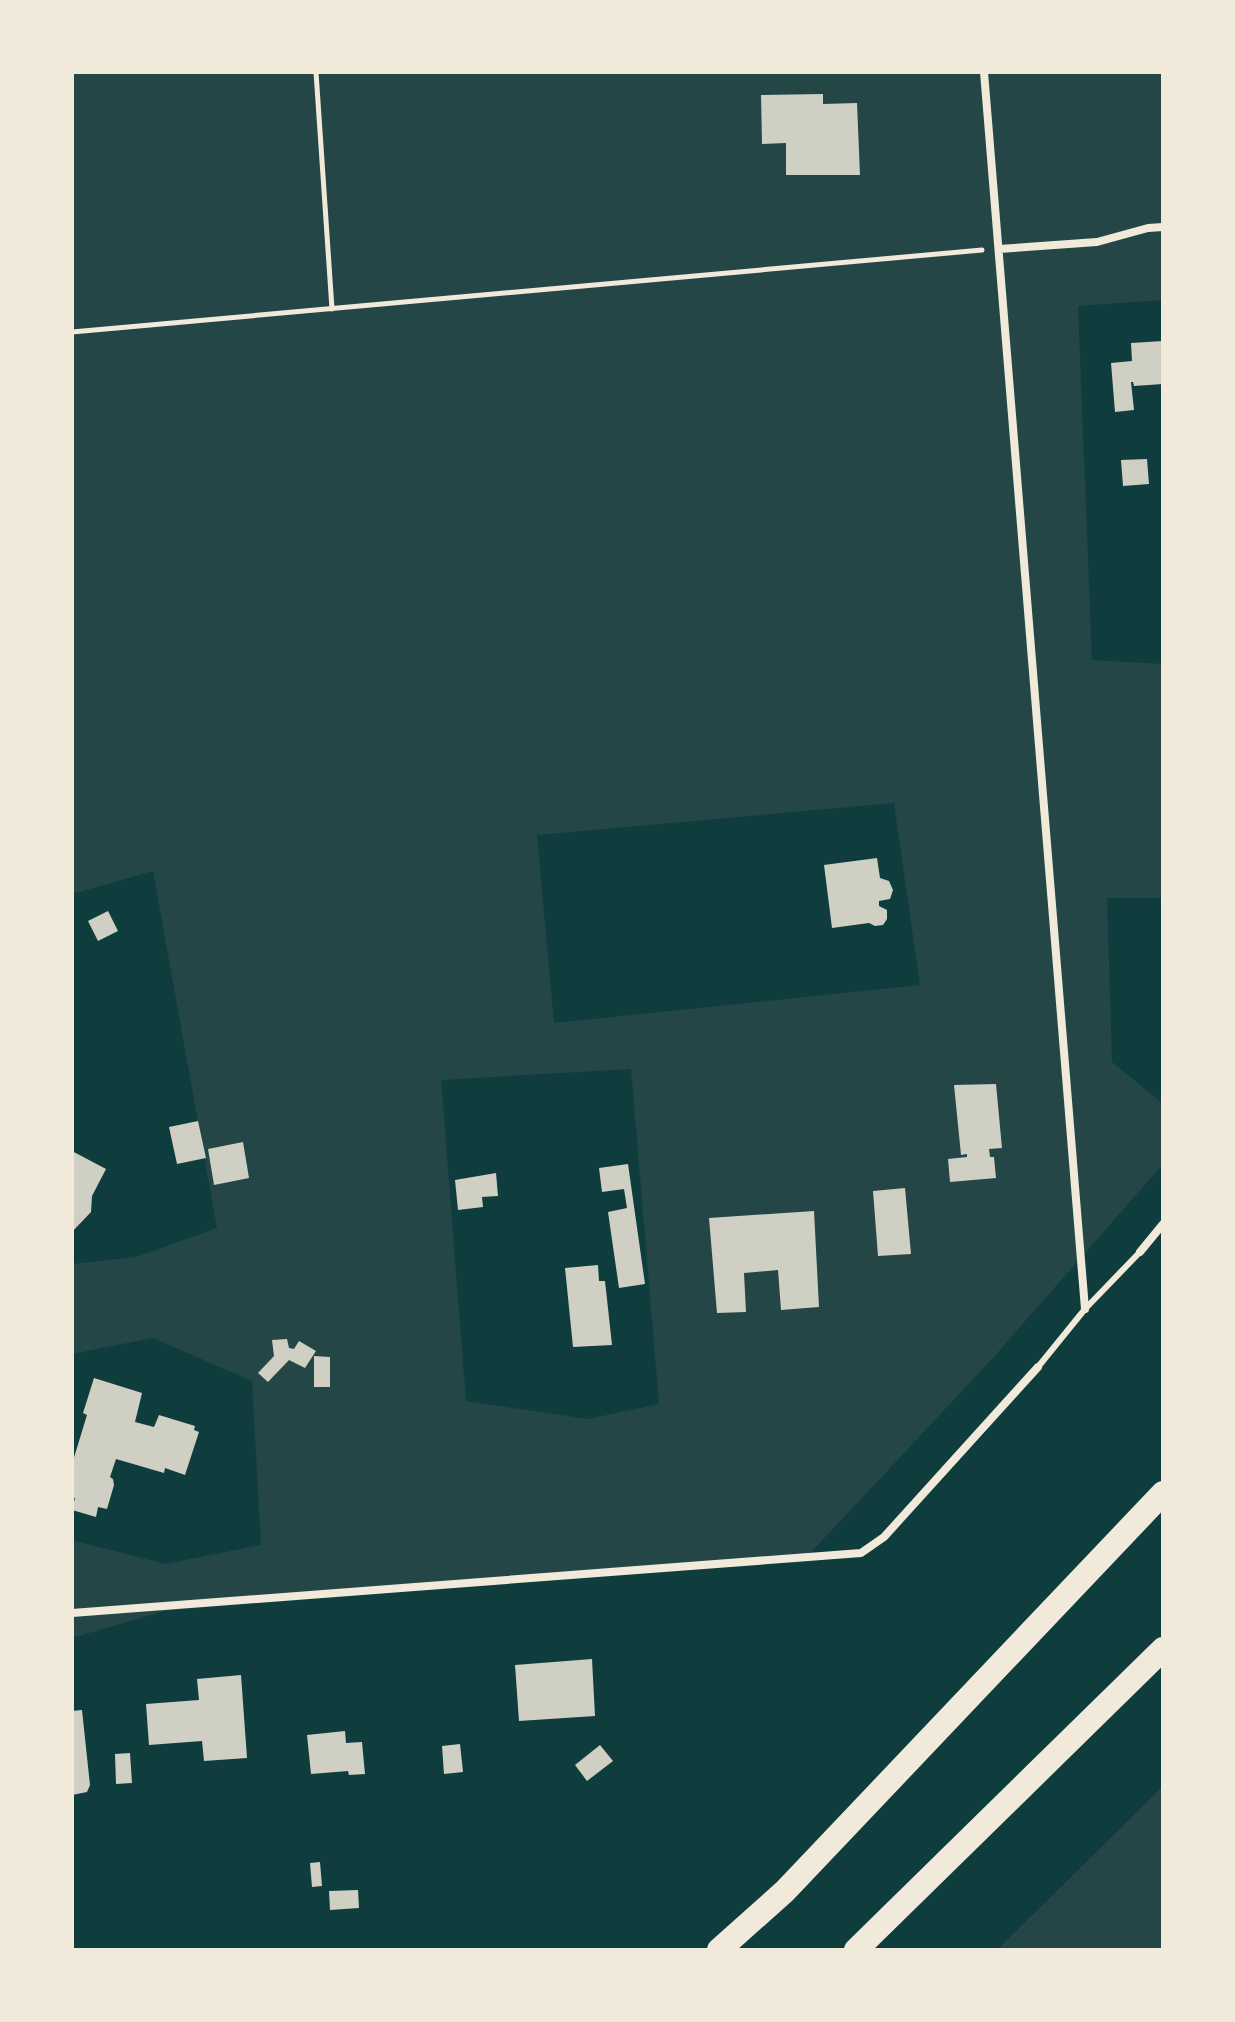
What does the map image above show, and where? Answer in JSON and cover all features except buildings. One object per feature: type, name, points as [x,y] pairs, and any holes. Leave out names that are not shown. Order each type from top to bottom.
[{"type":"highway","points":[[719,1950],[785,1891],[1163,1493]]},
{"type":"highway","points":[[856,1950],[1163,1649]]},
{"type":"street","points":[[984,72],[1085,1309]]},
{"type":"street","points":[[999,249],[1097,242],[1163,227]]},
{"type":"street","points":[[1140,1252],[1163,1224]]},
{"type":"street","points":[[72,1613],[861,1553],[884,1537],[1038,1367]]},
{"type":"lane","points":[[1038,1367],[1085,1309],[1140,1252]]},
{"type":"path","points":[[316,72],[332,309]]},
{"type":"path","points":[[72,332],[999,249]]},
{"type":"shaded area","points":[[72,72],[1163,72],[1163,300],[1078,306],[1092,660],[1163,664],[1163,898],[1107,898],[1112,1062],[1163,1104],[1163,1164],[991,1360],[802,1562],[579,1574],[165,1611],[72,1638],[72,1540],[165,1564],[261,1545],[252,1381],[153,1338],[72,1354],[72,1264],[136,1257],[217,1228],[153,871],[72,894]],"holes":[[[894,803],[920,985],[554,1023],[537,835]],[[631,1069],[659,1404],[588,1419],[466,1401],[441,1080]]]},
{"type":"shaded area","points":[[1163,1786],[1163,1950],[997,1950]]}]
